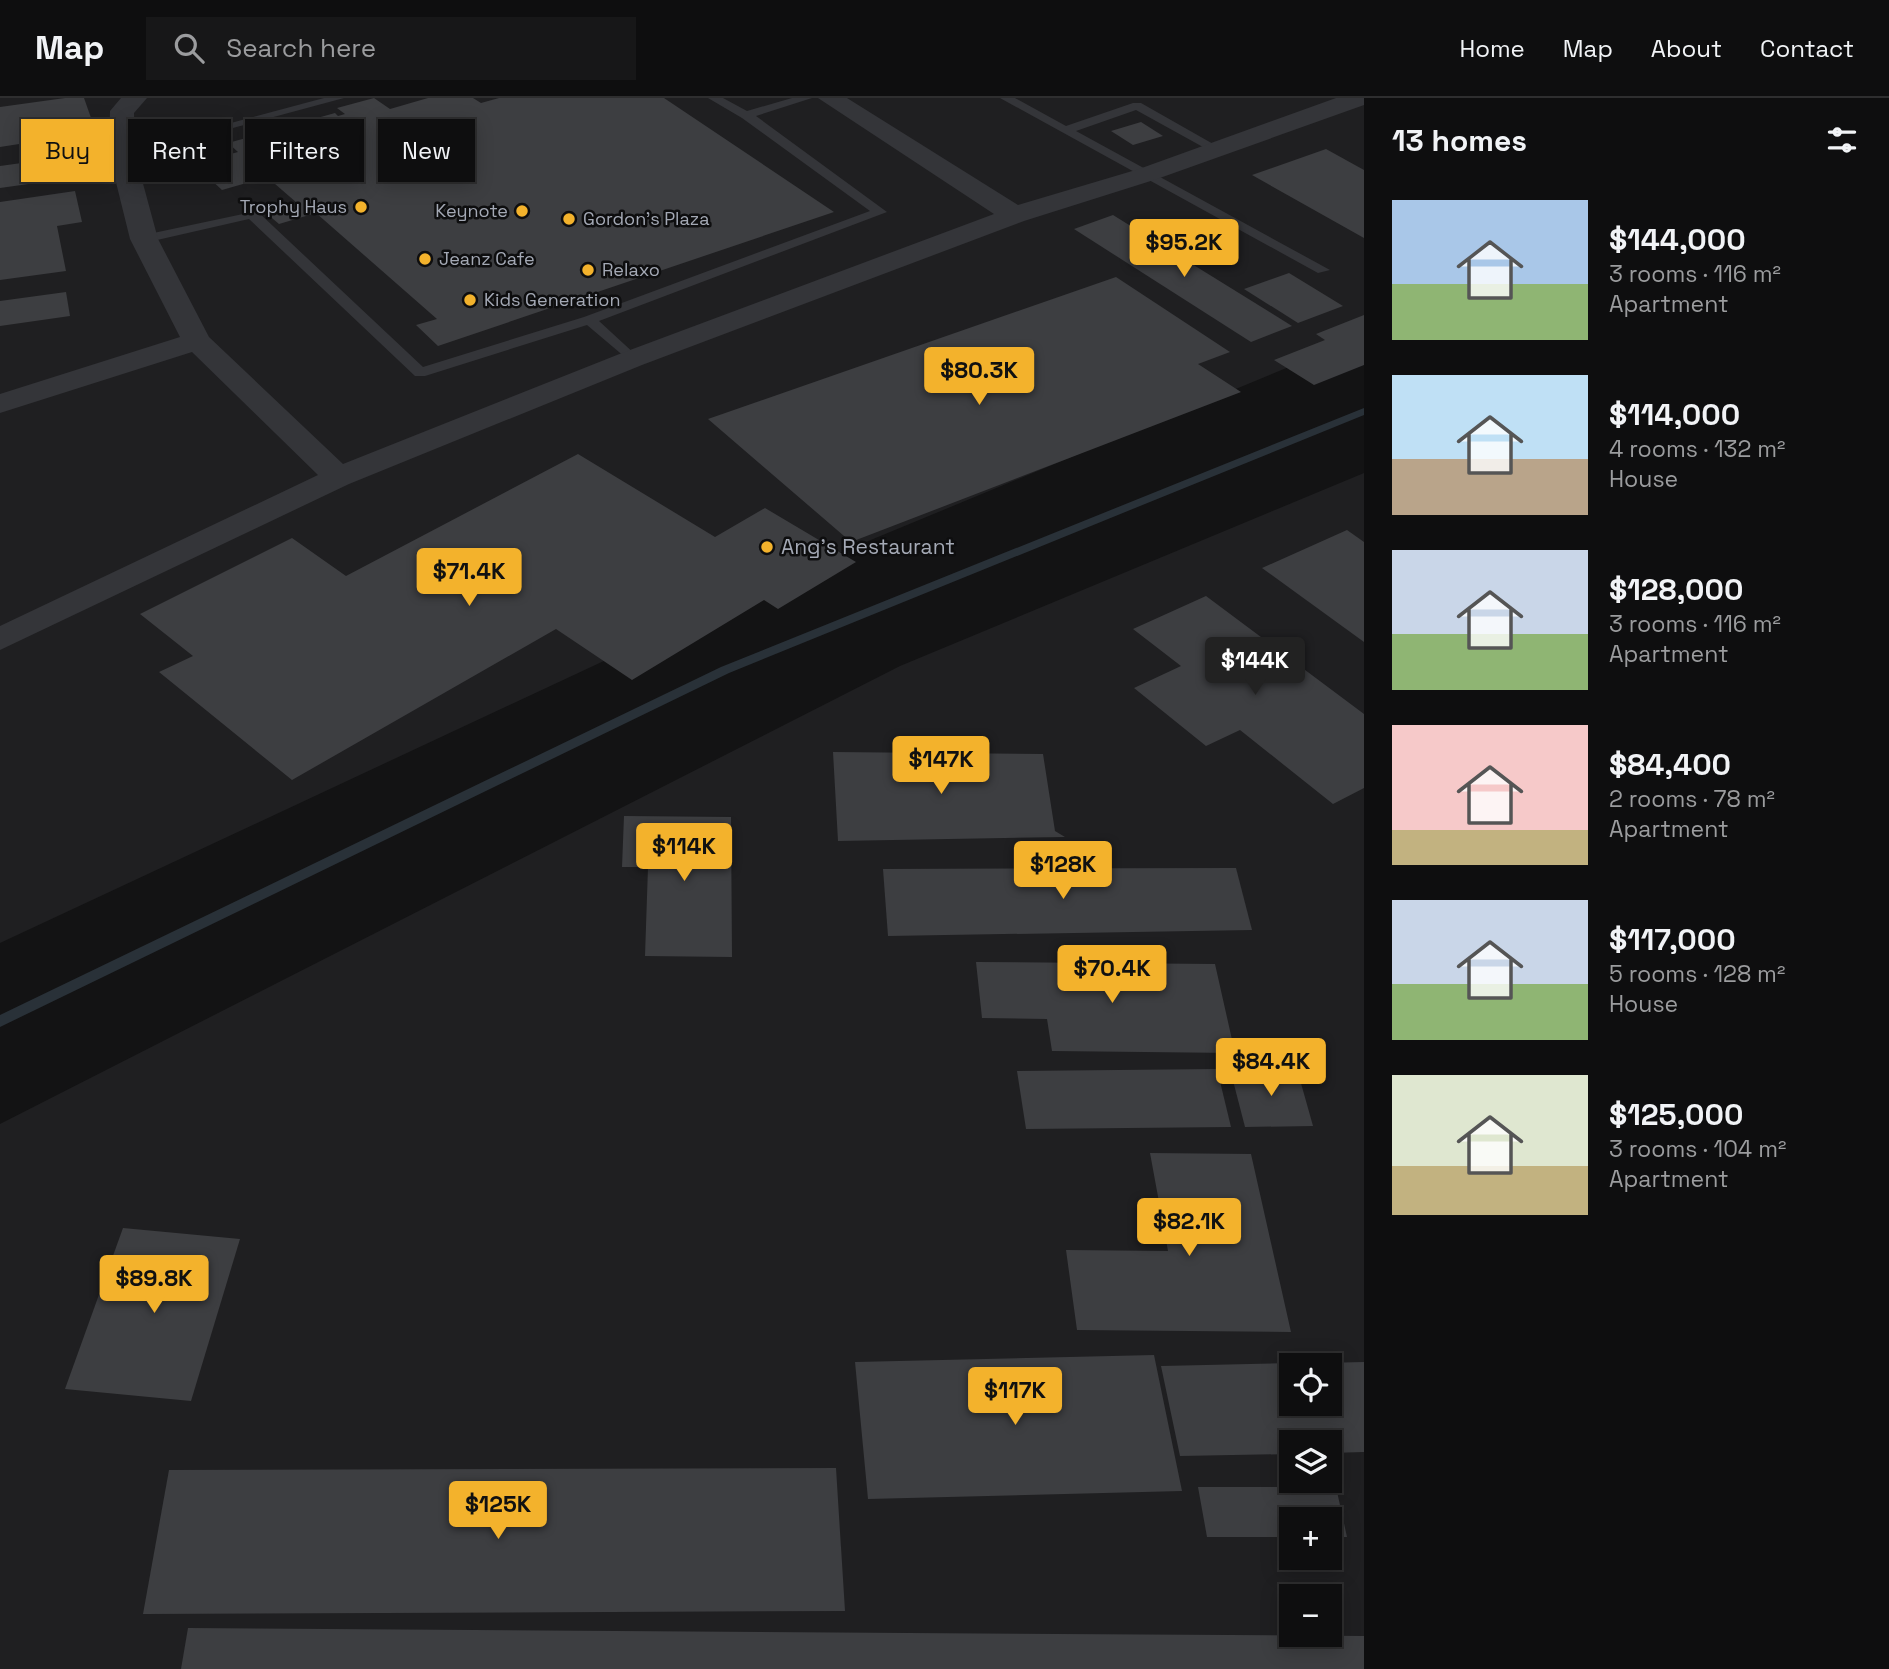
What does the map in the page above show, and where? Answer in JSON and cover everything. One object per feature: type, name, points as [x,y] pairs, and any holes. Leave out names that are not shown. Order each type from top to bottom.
[{"type":"street","points":[[135,98],[122,111],[122,154],[144,239],[197,341],[338,477]]},
{"type":"street","points":[[830,98],[1015,215]]},
{"type":"street","points":[[0,639],[338,477],[632,359],[1015,215],[1148,174],[1359,98]]},
{"type":"street","points":[[0,404],[197,341]]},
{"type":"lane","points":[[122,154],[338,98]]},
{"type":"lane","points":[[144,239],[252,214],[420,373],[589,320],[880,212],[746,115],[714,98]]},
{"type":"lane","points":[[746,115],[806,98]]},
{"type":"lane","points":[[1006,98],[1323,270]]},
{"type":"lane","points":[[1065,130],[1137,106],[1216,149]]},
{"type":"lane","points":[[589,320],[632,359]]},
{"type":"shaded area","points":[[0,98],[1364,98],[1364,336],[803,568],[0,943]]},
{"type":"shaded area","points":[[1364,473],[1364,1669],[0,1669],[0,1124],[900,666]]},
{"type":"building","points":[[84,98],[91,119],[21,119],[21,144],[0,147],[0,107]]},
{"type":"building","name":"Gordon's Plaza","points":[[374,98],[390,109],[428,98],[473,98],[481,103],[499,98],[664,98],[834,212],[438,346],[416,325],[437,319],[316,213],[279,224],[266,213],[297,203],[273,182],[364,182],[364,119],[314,119],[335,113],[338,116],[345,114],[337,108]]},
{"type":"building","points":[[1141,122],[1163,136],[1133,145],[1111,131]]},
{"type":"building","name":"Gordon's Plaza","points":[[245,138],[245,182],[250,182],[222,190],[213,182],[231,182],[231,154],[238,152],[231,142]]},
{"type":"building","points":[[1326,149],[1364,170],[1364,238],[1252,175]]},
{"type":"building","points":[[21,163],[21,182],[43,182],[0,188],[0,166]]},
{"type":"building","points":[[75,191],[82,222],[57,226],[66,271],[0,280],[0,202]]},
{"type":"building","points":[[1113,215],[1292,326],[1251,342],[1074,229]]},
{"type":"building","points":[[1289,273],[1343,306],[1298,323],[1244,289]]},
{"type":"building","points":[[1116,277],[1230,352],[1198,364],[1241,392],[851,542],[708,419]]},
{"type":"building","points":[[66,292],[70,316],[0,326],[0,301]]},
{"type":"building","points":[[1364,315],[1364,365],[1314,385],[1274,360],[1325,340],[1316,334]]},
{"type":"building","points":[[578,454],[715,537],[765,508],[856,562],[778,609],[764,600],[632,680],[556,629],[292,780],[159,672],[193,656],[140,614],[292,538],[346,576]]},
{"type":"building","points":[[1347,530],[1364,542],[1364,642],[1262,568]]},
{"type":"building","points":[[1206,596],[1364,714],[1364,788],[1333,804],[1240,730],[1206,746],[1134,688],[1181,666],[1133,629]]},
{"type":"building","points":[[833,752],[1043,754],[1055,831],[1065,837],[838,841]]},
{"type":"building","points":[[624,816],[731,817],[732,957],[645,956],[648,867],[622,867]]},
{"type":"building","points":[[1236,868],[1252,930],[888,936],[883,869]]},
{"type":"building","points":[[976,962],[1215,964],[1235,1053],[1052,1051],[1047,1019],[982,1018]]},
{"type":"building","points":[[1217,1069],[1231,1127],[1026,1129],[1017,1071]]},
{"type":"building","points":[[1230,1069],[1297,1069],[1313,1126],[1245,1127]]},
{"type":"building","points":[[1150,1153],[1251,1154],[1291,1332],[1077,1330],[1066,1250],[1168,1251]]},
{"type":"building","points":[[123,1228],[240,1239],[191,1401],[65,1389]]},
{"type":"building","points":[[1154,1355],[1182,1491],[868,1499],[855,1362]]},
{"type":"building","points":[[1364,1362],[1364,1452],[1342,1453],[1342,1430],[1279,1430],[1279,1454],[1180,1456],[1161,1366],[1279,1363],[1279,1416],[1342,1416],[1342,1363]]},
{"type":"building","points":[[836,1468],[845,1611],[143,1614],[169,1470]]},
{"type":"building","points":[[1198,1487],[1279,1487],[1279,1493],[1337,1493],[1340,1507],[1279,1507],[1279,1537],[1207,1537]]},
{"type":"building","points":[[1342,1514],[1347,1537],[1342,1537]]},
{"type":"building","points":[[188,1628],[1279,1635],[1279,1647],[1342,1647],[1342,1636],[1364,1636],[1364,1669],[181,1669]]},
{"type":"waterway","points":[[0,1021],[725,670],[1364,411]]},
{"type":"place","name":"Trophy Haus","points":[[361,207]]},
{"type":"place","name":"Keynote","points":[[522,211]]},
{"type":"place","name":"Gordon's Plaza","points":[[569,219]]},
{"type":"place","name":"Jeanz Cafe","points":[[425,259]]},
{"type":"place","name":"Relaxo","points":[[588,270]]},
{"type":"place","name":"Kids Generation","points":[[470,300]]},
{"type":"place","name":"Ang's Restaurant","points":[[767,547]]}]
